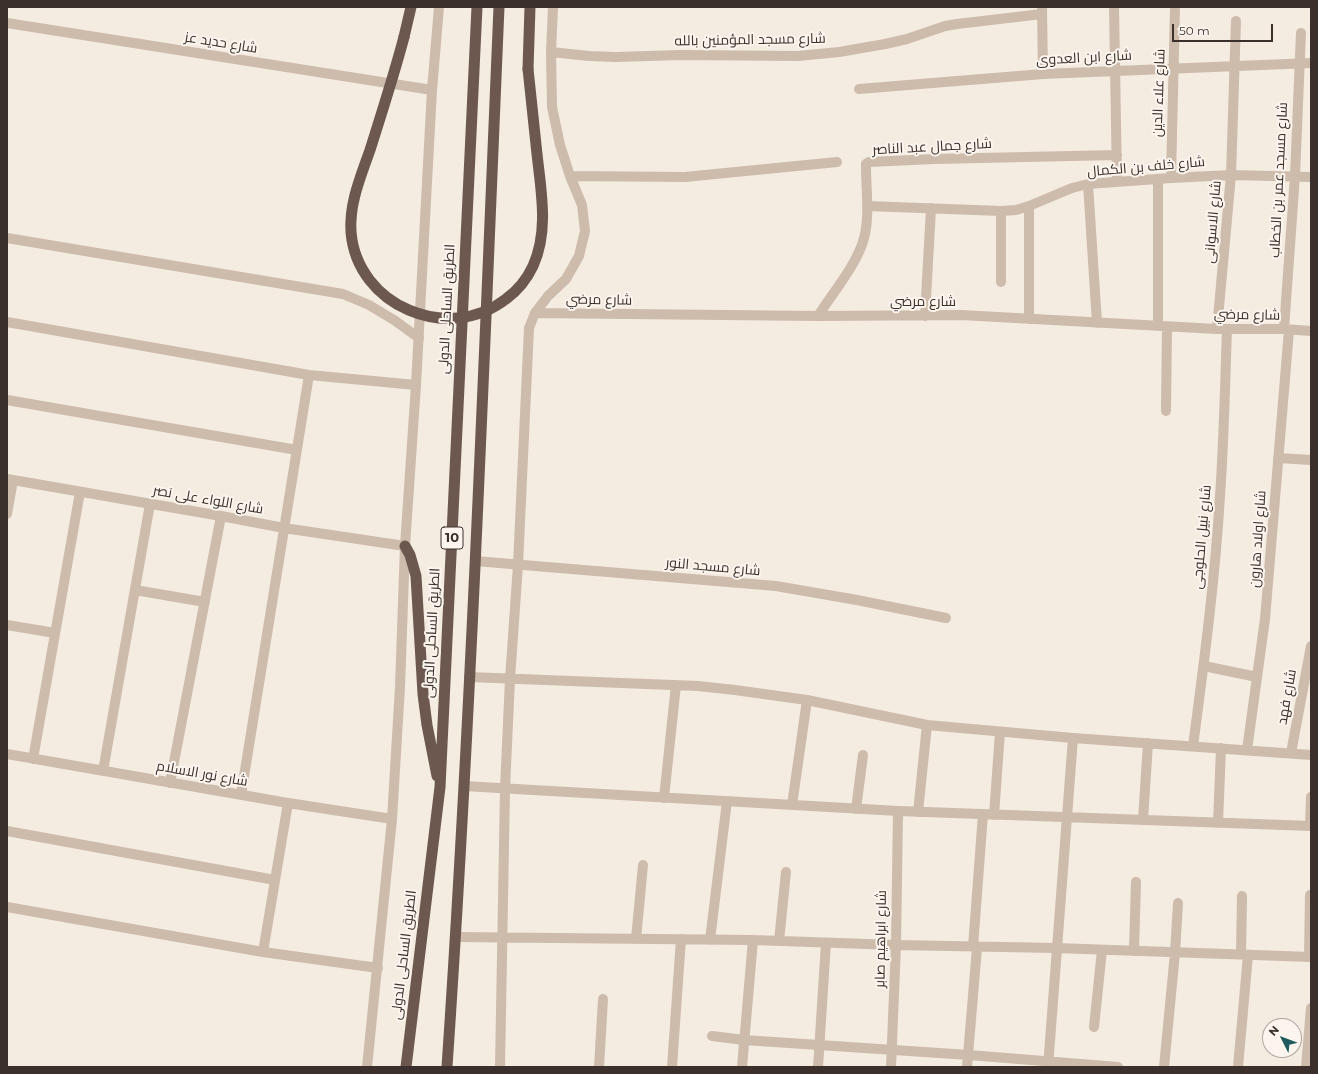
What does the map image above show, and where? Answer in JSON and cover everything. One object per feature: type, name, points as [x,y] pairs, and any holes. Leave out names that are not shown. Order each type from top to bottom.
[{"type":"highway","points":[[411,7],[396,69],[354,198],[351,233],[353,245],[362,268],[378,289],[408,310],[429,317],[453,319],[478,315],[489,310],[510,296],[527,277],[533,266],[540,244],[543,217],[528,69],[530,7]]},
{"type":"highway","name":"الطريق الساحلى الدولى","points":[[406,1067],[440,787],[476,7]]},
{"type":"highway","name":"10","points":[[447,1067],[464,786],[499,7]]},
{"type":"highway","points":[[405,546],[412,560],[416,576],[423,694],[432,756],[440,787]]},
{"type":"street","points":[[367,1067],[392,820],[400,688],[405,546],[416,385],[432,90],[439,7]]},
{"type":"street","points":[[500,1067],[505,790],[510,679],[518,565],[529,328],[534,313],[566,278],[580,256],[585,230],[582,205],[570,176],[560,145],[552,107],[551,52],[553,7]]},
{"type":"street","points":[[1114,7],[1117,181]]},
{"type":"street","name":"شارع علاء الدين","points":[[1171,178],[1175,8]]},
{"type":"street","points":[[1042,10],[1044,74]]},
{"type":"street","name":"شارع مسجد المؤمنين بالله","points":[[551,52],[616,58],[680,55],[798,56],[839,52],[885,44],[907,39],[945,26],[1042,10]]},
{"type":"street","name":"شارع الاسوانى","points":[[1222,329],[1231,175],[1236,22]]},
{"type":"street","name":"شارع حديد عز","points":[[7,23],[432,90]]},
{"type":"street","name":"شارع مسجد عمر بن الخطاب","points":[[1286,330],[1295,176],[1301,33]]},
{"type":"street","name":"شارع ابن العدوى","points":[[858,89],[1044,74],[1311,63]]},
{"type":"street","name":"شارع جمال عبد الناصر","points":[[818,316],[860,251],[865,237],[867,206],[866,164],[872,161],[1117,155]]},
{"type":"street","points":[[570,176],[685,177],[837,162]]},
{"type":"street","name":"شارع خلف بن الكمال","points":[[867,206],[1002,211],[1016,210],[1029,206],[1072,188],[1088,184],[1231,175],[1311,177]]},
{"type":"street","points":[[1158,179],[1166,411]]},
{"type":"street","points":[[1088,184],[1097,323]]},
{"type":"street","points":[[1029,206],[1029,319]]},
{"type":"street","points":[[925,316],[931,208]]},
{"type":"street","points":[[1001,282],[1002,211]]},
{"type":"street","points":[[7,238],[343,294],[370,305],[394,320],[418,338]]},
{"type":"street","name":"شارع مرضي","points":[[534,313],[818,316],[961,315],[1163,327],[1311,331]]},
{"type":"street","points":[[7,322],[309,375],[416,385]]},
{"type":"street","name":"شارع نبيل الحلوجى","points":[[1193,746],[1204,666],[1220,497],[1225,413],[1222,329]]},
{"type":"street","name":"شارع اولاد هارون","points":[[1247,750],[1268,592],[1268,566],[1278,458],[1286,330]]},
{"type":"street","points":[[241,795],[309,375]]},
{"type":"street","points":[[7,400],[297,450]]},
{"type":"street","points":[[1278,458],[1311,460]]},
{"type":"street","points":[[7,514],[10,479]]},
{"type":"street","name":"شارع اللواء على نصر","points":[[10,479],[284,528],[405,546]]},
{"type":"street","points":[[33,759],[80,492]]},
{"type":"street","points":[[103,771],[150,504]]},
{"type":"street","points":[[170,783],[221,516]]},
{"type":"street","name":"شارع مسجد النور","points":[[475,561],[776,586],[857,600],[946,618]]},
{"type":"street","points":[[135,590],[205,602]]},
{"type":"street","points":[[7,625],[55,633]]},
{"type":"street","name":"شارع فهد","points":[[1291,753],[1311,646]]},
{"type":"street","points":[[1204,666],[1257,677]]},
{"type":"street","points":[[469,677],[676,685],[735,690],[807,700],[927,725],[1073,738],[1311,755]]},
{"type":"street","points":[[664,798],[676,685]]},
{"type":"street","points":[[792,805],[807,700]]},
{"type":"street","points":[[918,812],[927,725]]},
{"type":"street","points":[[994,815],[1000,732]]},
{"type":"street","points":[[1048,1065],[1073,738]]},
{"type":"street","points":[[1143,820],[1148,743]]},
{"type":"street","points":[[1218,823],[1221,748]]},
{"type":"street","name":"شارع نور الاسلام","points":[[7,754],[392,820]]},
{"type":"street","points":[[856,809],[863,755]]},
{"type":"street","points":[[464,786],[505,790],[918,812],[1310,826],[1311,797]]},
{"type":"street","points":[[710,940],[727,801]]},
{"type":"street","points":[[263,952],[288,803]]},
{"type":"street","name":"شارع ابراهيم صابر","points":[[891,1067],[896,945],[898,811]]},
{"type":"street","points":[[968,1067],[983,814]]},
{"type":"street","points":[[7,831],[275,880]]},
{"type":"street","points":[[636,939],[643,865]]},
{"type":"street","points":[[779,941],[786,872]]},
{"type":"street","points":[[1134,951],[1136,882]]},
{"type":"street","points":[[456,937],[753,940],[975,948],[1056,948],[1310,957],[1310,895]]},
{"type":"street","points":[[1238,1067],[1244,955],[1242,896]]},
{"type":"street","points":[[1164,1067],[1175,953],[1178,903]]},
{"type":"street","points":[[7,907],[263,952],[378,968]]},
{"type":"street","points":[[672,1067],[681,939]]},
{"type":"street","points":[[742,1067],[753,940]]},
{"type":"street","points":[[818,1067],[826,943]]},
{"type":"street","points":[[1094,1027],[1102,950]]},
{"type":"street","points":[[599,1067],[604,998]]},
{"type":"street","points":[[1306,1067],[1311,1008]]},
{"type":"street","points":[[712,1036],[744,1040],[969,1055],[1048,1065],[1118,1067]]}]
